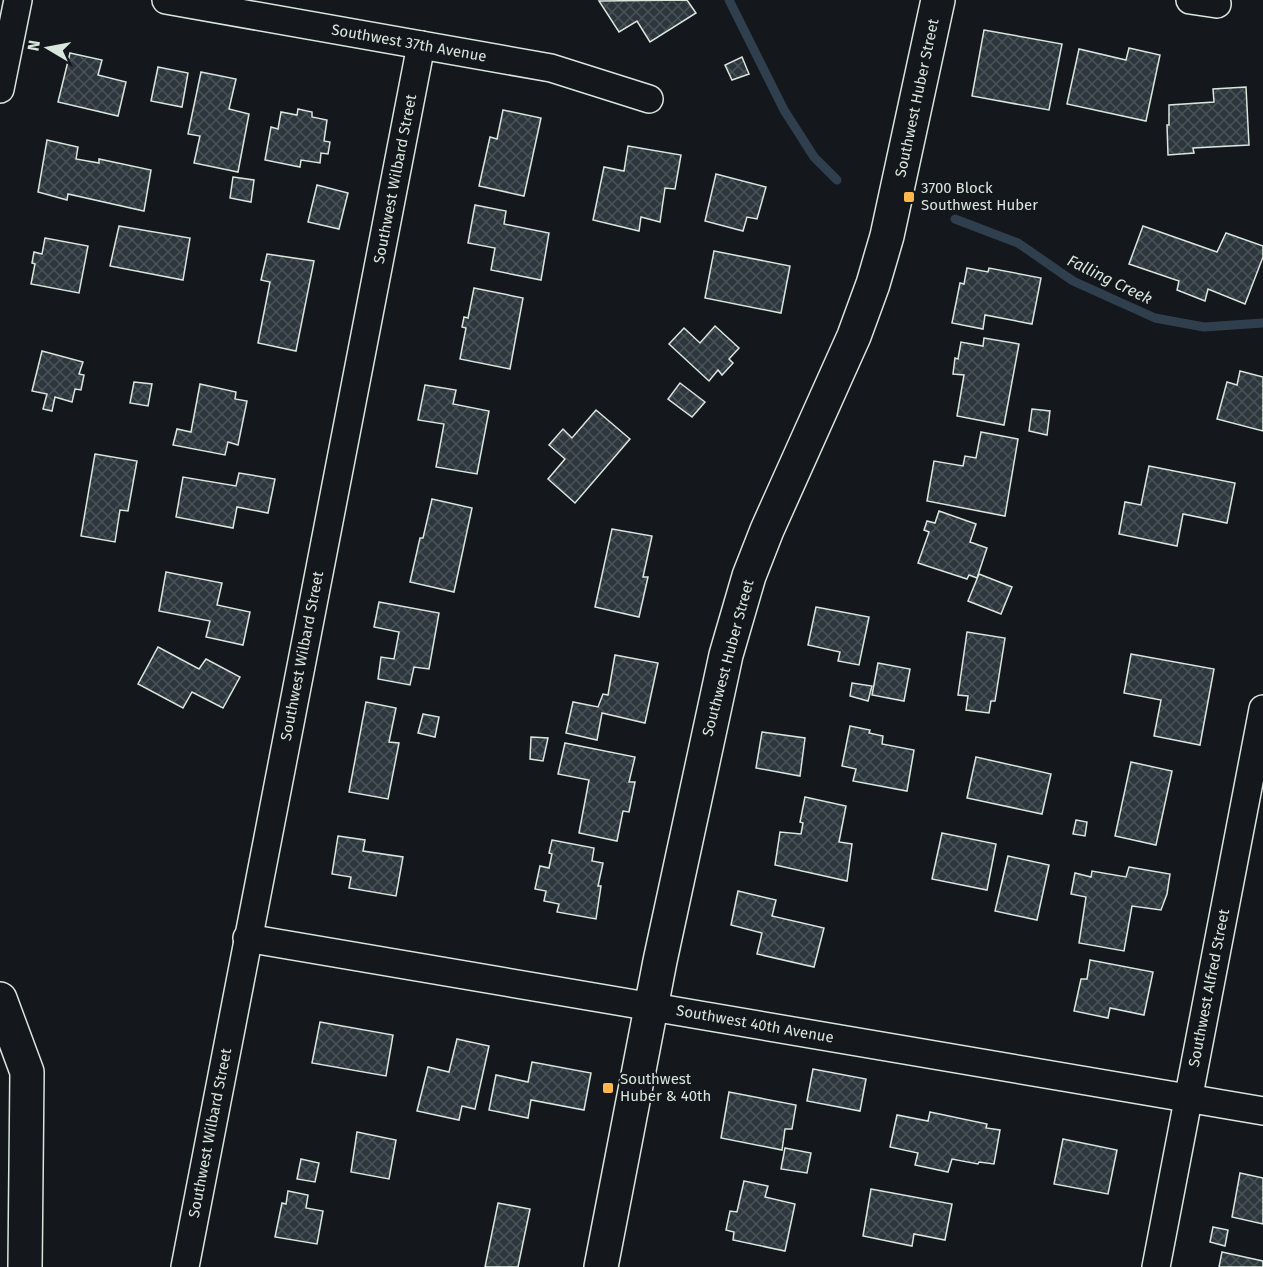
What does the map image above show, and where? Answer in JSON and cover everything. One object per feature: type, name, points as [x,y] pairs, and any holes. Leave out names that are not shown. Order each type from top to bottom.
[{"type":"main road","name":"Southwest Huber Street","points":[[602,1267],[704,750],[728,646],[749,576],[763,539],[854,336],[873,284],[889,225],[938,0]]},
{"type":"main road","points":[[0,993],[0,1001],[27,1072],[25,1267]]},
{"type":"street","points":[[0,89],[18,0]]},
{"type":"street","name":"Southwest 37th Avenue","points":[[166,0],[551,68],[649,99]]},
{"type":"street","points":[[1190,0],[1217,4]]},
{"type":"street","name":"Southwest Wilbard Street","points":[[185,1267],[421,45]]},
{"type":"street","name":"Southwest Alfred Street","points":[[1156,1267],[1263,709]]},
{"type":"street","name":"Southwest 40th Avenue","points":[[247,938],[1263,1111]]},
{"type":"building","points":[[687,0],[696,13],[650,42],[637,21],[619,32],[599,1]]},
{"type":"building","points":[[984,30],[1062,44],[1049,110],[972,96]]},
{"type":"building","points":[[1129,48],[1160,55],[1146,121],[1067,104],[1079,49],[1126,60]]},
{"type":"building","points":[[70,53],[102,60],[98,75],[126,82],[118,116],[58,102]]},
{"type":"building","points":[[742,57],[749,74],[732,80],[725,65]]},
{"type":"building","points":[[158,67],[188,73],[182,107],[151,101]]},
{"type":"building","points":[[201,72],[236,79],[229,109],[249,114],[238,172],[194,163],[200,136],[188,134]]},
{"type":"building","points":[[1246,87],[1249,145],[1193,148],[1194,153],[1168,155],[1169,105],[1214,102],[1213,89]]},
{"type":"building","points":[[298,109],[312,112],[312,117],[327,120],[324,141],[330,142],[328,154],[321,153],[320,163],[301,160],[300,167],[265,160],[271,127],[278,129],[281,112],[297,115]]},
{"type":"building","points":[[503,110],[541,118],[524,196],[479,186],[490,137],[497,139]]},
{"type":"building","points":[[47,140],[78,147],[76,159],[99,163],[99,159],[151,170],[144,211],[68,194],[67,200],[38,192]]},
{"type":"building","points":[[628,146],[681,155],[675,189],[665,188],[660,222],[641,217],[639,231],[593,220],[604,167],[624,171]]},
{"type":"building","points":[[716,174],[766,187],[757,219],[747,217],[743,231],[705,221]]},
{"type":"building","points":[[233,177],[254,180],[251,202],[230,198]]},
{"type":"building","points":[[317,185],[348,193],[339,229],[308,222]]},
{"type":"building","points":[[475,205],[506,211],[504,224],[549,233],[541,280],[491,270],[495,248],[468,243]]},
{"type":"building","points":[[119,226],[190,238],[183,280],[110,266]]},
{"type":"building","points":[[1143,226],[1217,252],[1226,233],[1263,246],[1263,257],[1245,304],[1208,289],[1205,301],[1177,290],[1179,281],[1129,264]]},
{"type":"building","points":[[45,238],[88,246],[79,293],[31,284],[35,264],[32,263],[34,252],[42,254]]},
{"type":"building","points":[[714,251],[790,266],[781,313],[705,298]]},
{"type":"building","points":[[267,254],[314,261],[296,351],[258,343],[270,282],[261,280]]},
{"type":"building","points":[[967,268],[988,272],[989,268],[1041,278],[1032,324],[985,315],[983,329],[952,323],[960,283],[964,284]]},
{"type":"building","points":[[474,288],[523,298],[510,369],[460,359],[466,328],[462,327],[464,317],[468,318]]},
{"type":"building","points":[[715,326],[739,348],[729,359],[733,363],[722,375],[718,370],[709,381],[669,344],[684,328],[700,343]]},
{"type":"building","points":[[984,338],[1019,344],[1004,425],[957,416],[964,375],[953,374],[955,358],[958,359],[961,342],[983,346]]},
{"type":"building","points":[[42,351],[83,362],[79,374],[84,375],[81,390],[75,389],[72,402],[55,397],[52,411],[43,409],[47,394],[32,391]]},
{"type":"building","points":[[1240,371],[1263,377],[1263,431],[1217,419],[1227,382],[1237,385]]},
{"type":"building","points":[[134,382],[152,384],[148,406],[130,403]]},
{"type":"building","points":[[680,383],[705,402],[692,417],[668,399]]},
{"type":"building","points":[[200,384],[236,392],[235,399],[247,401],[238,445],[228,442],[225,455],[173,445],[177,429],[191,432]]},
{"type":"building","points":[[425,385],[456,390],[453,404],[489,411],[477,474],[436,467],[444,424],[418,420]]},
{"type":"building","points":[[1032,409],[1050,411],[1047,435],[1029,431]]},
{"type":"building","points":[[596,410],[630,439],[575,503],[548,479],[565,459],[549,445],[563,429],[572,438]]},
{"type":"building","points":[[981,432],[1018,439],[1005,516],[927,501],[934,461],[963,466],[965,456],[976,458]]},
{"type":"building","points":[[95,454],[137,461],[128,511],[120,510],[115,542],[81,536]]},
{"type":"building","points":[[1149,466],[1235,483],[1227,523],[1183,514],[1177,546],[1119,534],[1125,502],[1141,505]]},
{"type":"building","points":[[239,473],[275,479],[268,513],[237,507],[233,528],[176,517],[183,477],[236,486]]},
{"type":"building","points":[[432,499],[472,508],[454,592],[410,582]]},
{"type":"building","points":[[939,511],[976,524],[970,542],[987,548],[977,578],[969,575],[967,579],[918,563],[929,532],[924,530],[927,521],[935,523]]},
{"type":"building","points":[[612,529],[652,536],[643,577],[648,577],[639,617],[595,607]]},
{"type":"building","points":[[166,572],[222,583],[217,605],[250,612],[243,645],[206,637],[210,621],[159,611]]},
{"type":"building","points":[[979,574],[1012,587],[1001,614],[968,601]]},
{"type":"building","points":[[379,602],[439,613],[429,669],[414,667],[410,685],[378,679],[381,657],[394,659],[399,632],[374,627]]},
{"type":"building","points":[[816,607],[869,617],[859,665],[838,661],[840,652],[808,645]]},
{"type":"building","points":[[967,632],[1005,638],[995,701],[991,701],[989,713],[966,710],[968,696],[958,695]]},
{"type":"building","points":[[158,647],[199,669],[206,659],[240,677],[223,708],[192,692],[183,708],[138,684]]},
{"type":"building","points":[[1131,654],[1214,669],[1200,745],[1154,736],[1161,700],[1124,693]]},
{"type":"building","points":[[615,655],[658,663],[645,723],[602,713],[597,740],[566,733],[573,702],[598,707],[603,694],[608,695]]},
{"type":"building","points":[[878,663],[910,669],[904,701],[872,695]]},
{"type":"building","points":[[852,683],[872,686],[868,701],[850,696]]},
{"type":"building","points":[[366,702],[396,708],[389,742],[399,743],[388,799],[349,792]]},
{"type":"building","points":[[423,714],[439,717],[435,737],[418,733]]},
{"type":"building","points":[[850,726],[870,730],[869,733],[883,736],[882,744],[914,750],[907,791],[853,781],[856,769],[842,766]]},
{"type":"building","points":[[762,732],[805,738],[800,776],[756,768]]},
{"type":"building","points":[[531,737],[548,738],[543,761],[530,759]]},
{"type":"building","points":[[565,743],[635,757],[629,782],[635,782],[629,812],[623,811],[617,841],[579,833],[589,780],[558,774]]},
{"type":"building","points":[[976,757],[1051,774],[1042,814],[967,798]]},
{"type":"building","points":[[1131,762],[1172,771],[1156,845],[1115,836]]},
{"type":"building","points":[[805,797],[846,806],[839,842],[852,844],[847,881],[775,865],[780,832],[801,834],[803,823],[800,822]]},
{"type":"building","points":[[1076,820],[1087,822],[1085,836],[1073,834]]},
{"type":"building","points":[[942,833],[996,844],[987,890],[932,879]]},
{"type":"building","points":[[338,836],[365,840],[363,851],[403,857],[396,896],[349,888],[351,877],[332,874]]},
{"type":"building","points":[[552,840],[594,848],[592,861],[603,863],[598,886],[601,886],[596,919],[557,912],[559,904],[544,901],[546,891],[535,889],[540,866],[549,868]]},
{"type":"building","points":[[1008,856],[1049,865],[1037,920],[995,911]]},
{"type":"building","points":[[1129,867],[1170,874],[1167,894],[1161,910],[1132,906],[1124,951],[1079,943],[1086,897],[1071,894],[1075,873],[1091,877],[1092,871],[1126,877]]},
{"type":"building","points":[[738,891],[776,900],[772,916],[824,928],[814,967],[757,954],[762,933],[731,925]]},
{"type":"building","points":[[1090,960],[1153,972],[1144,1015],[1110,1008],[1108,1018],[1074,1011],[1081,979],[1087,979]]},
{"type":"building","points":[[320,1022],[393,1035],[386,1076],[312,1063]]},
{"type":"building","points":[[457,1039],[489,1046],[475,1109],[462,1106],[459,1120],[417,1111],[428,1067],[449,1072]]},
{"type":"building","points":[[532,1062],[591,1073],[584,1110],[531,1100],[528,1118],[489,1110],[496,1075],[528,1082]]},
{"type":"building","points":[[813,1069],[866,1079],[860,1111],[807,1101]]},
{"type":"building","points":[[729,1092],[796,1105],[792,1129],[785,1129],[782,1150],[721,1138]]},
{"type":"building","points":[[930,1112],[987,1124],[986,1128],[1000,1130],[994,1164],[979,1162],[978,1164],[952,1159],[948,1172],[915,1165],[918,1153],[890,1147],[897,1115],[928,1121]]},
{"type":"building","points":[[357,1132],[396,1140],[389,1179],[351,1172]]},
{"type":"building","points":[[1063,1139],[1117,1150],[1108,1194],[1054,1184]]},
{"type":"building","points":[[785,1148],[811,1153],[807,1173],[781,1169]]},
{"type":"building","points":[[301,1159],[319,1163],[315,1182],[297,1179]]},
{"type":"building","points":[[1240,1173],[1263,1178],[1263,1224],[1232,1217]]},
{"type":"building","points":[[744,1181],[768,1186],[765,1197],[795,1204],[785,1251],[733,1240],[734,1232],[726,1230],[730,1211],[737,1212]]},
{"type":"building","points":[[871,1189],[952,1204],[945,1240],[914,1234],[912,1246],[863,1236]]},
{"type":"building","points":[[288,1191],[308,1195],[306,1208],[323,1211],[317,1244],[275,1237],[282,1203],[286,1204]]},
{"type":"building","points":[[498,1203],[530,1209],[518,1267],[485,1267]]},
{"type":"building","points":[[1213,1227],[1228,1230],[1225,1246],[1210,1242]]},
{"type":"building","points":[[1222,1252],[1263,1261],[1263,1267],[1219,1267]]},
{"type":"waterway","name":"Falling Creek","points":[[729,0],[784,110],[814,157],[837,180]]},
{"type":"waterway","name":"Falling Creek","points":[[955,219],[1018,243],[1073,281],[1155,318],[1204,327],[1263,323]]},
{"type":"place","name":"3700 Block Southwest Huber","points":[[909,197]]},
{"type":"place","name":"Southwest Huber & 40th","points":[[608,1088]]}]
